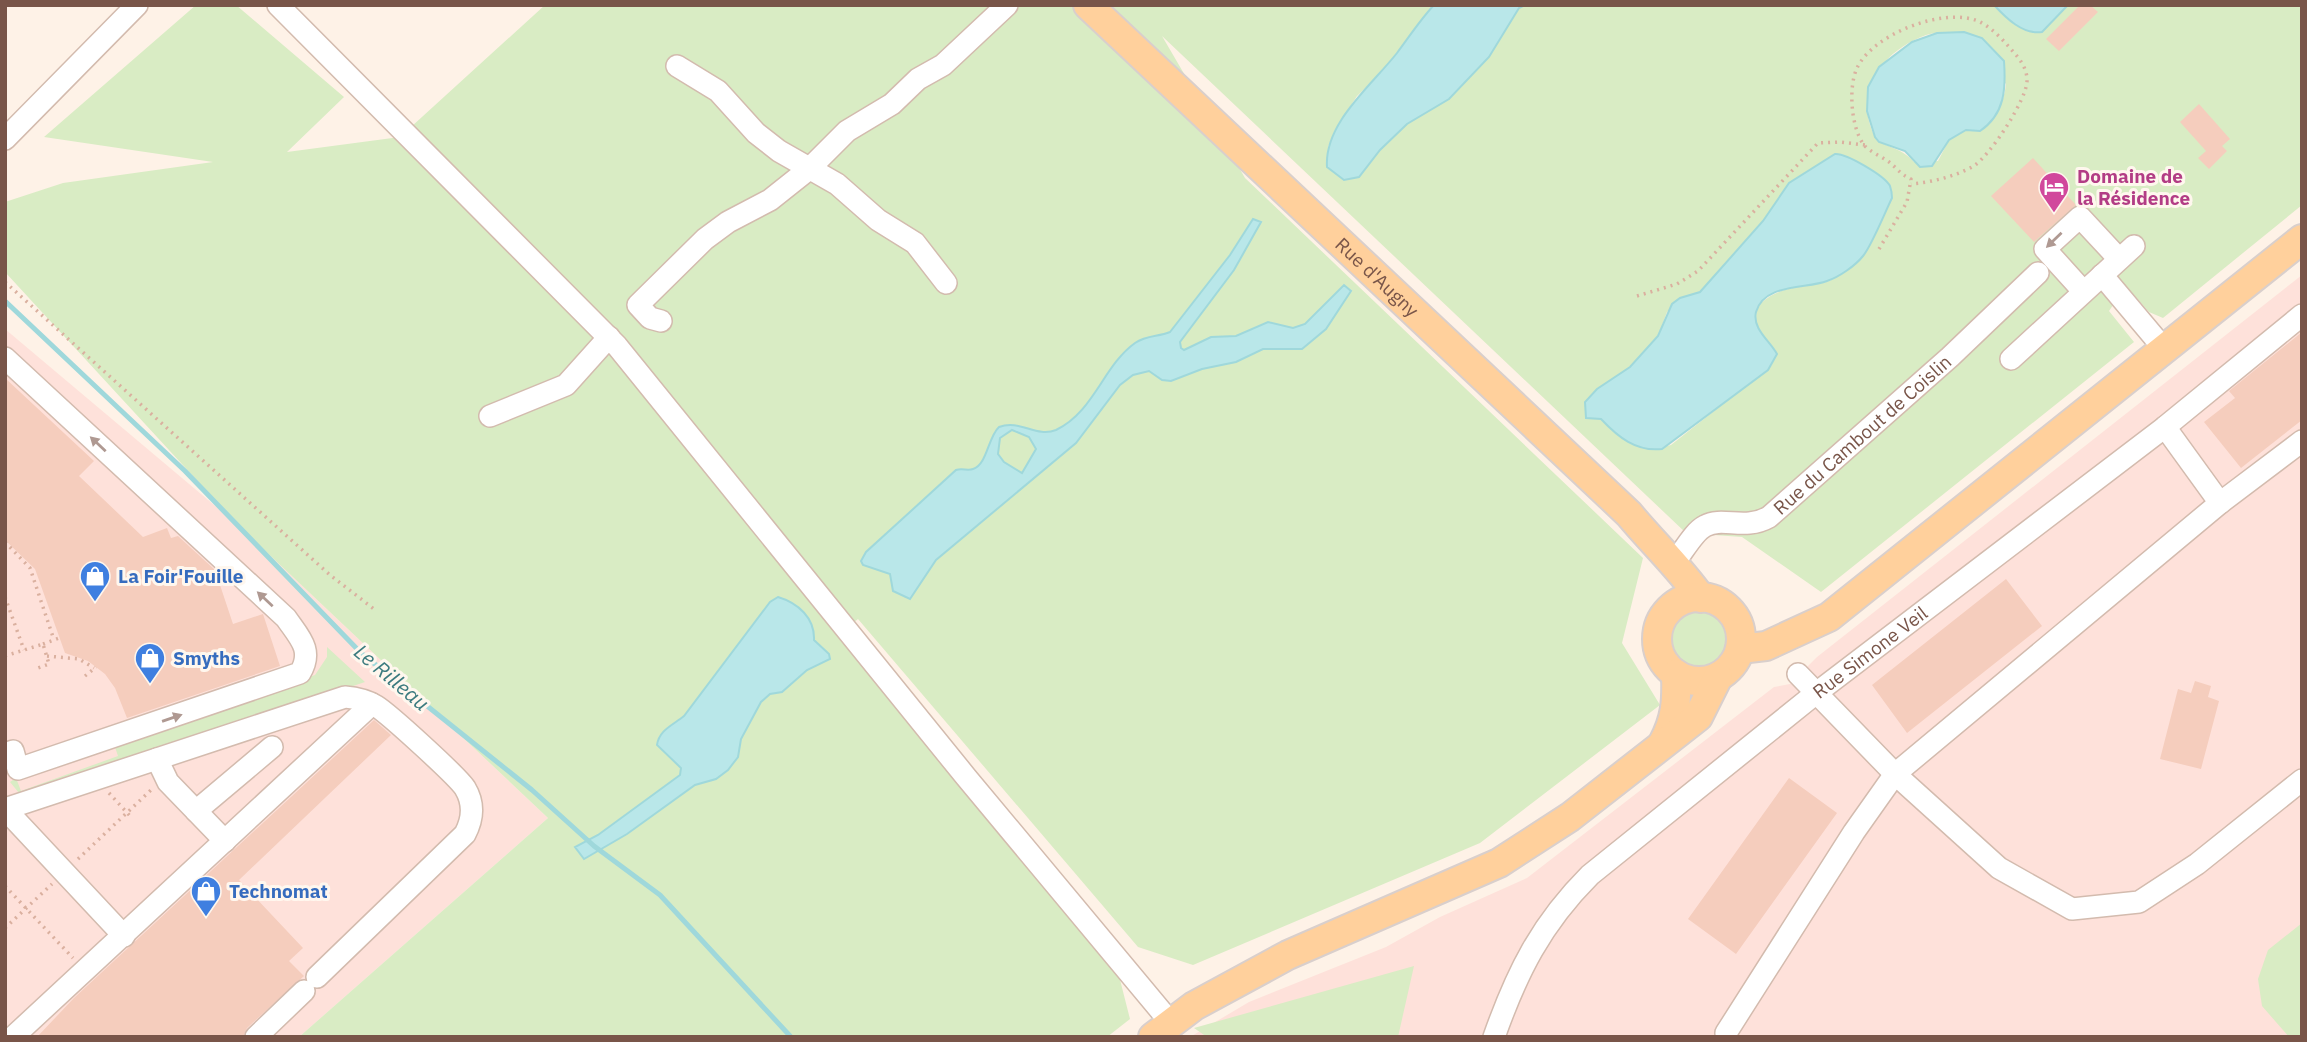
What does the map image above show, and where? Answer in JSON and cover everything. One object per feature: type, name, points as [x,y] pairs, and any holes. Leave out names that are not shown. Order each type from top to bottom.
[{"type":"main road","name":"Rue d'Augny","points":[[1088,5],[1629,514],[1702,598]]},
{"type":"main road","points":[[1740,649],[1766,646],[1829,617],[2302,239]]},
{"type":"main road","points":[[1668,559],[1666,597],[1672,607]]},
{"type":"main road","points":[[1702,598],[1721,604],[1736,620],[1741,636],[1740,649],[1728,670],[1718,677],[1694,681],[1676,674],[1661,658],[1657,631],[1672,607],[1684,600],[1702,598]]},
{"type":"main road","points":[[1736,620],[1800,632]]},
{"type":"main road","points":[[1662,745],[1675,715],[1676,674]]},
{"type":"main road","points":[[1162,1030],[1238,980],[1288,955],[1499,863],[1570,817],[1698,717],[1718,677]]},
{"type":"street","points":[[5,139],[136,5]]},
{"type":"street","points":[[278,5],[609,337],[966,777],[1162,1030]]},
{"type":"street","points":[[662,321],[650,318],[638,305],[705,239],[728,222],[770,200],[809,169],[847,131],[891,104],[918,79],[943,65],[1007,5]]},
{"type":"street","points":[[677,66],[718,91],[756,133],[809,169],[837,184],[878,220],[915,243],[946,283]]},
{"type":"street","points":[[2011,359],[2127,253],[2080,217],[2045,249],[2083,291]]},
{"type":"street","name":"Rue du Cambout de Coislin","points":[[1668,559],[1703,526],[1715,523],[1757,524],[1769,517],[1950,357],[2038,273]]},
{"type":"street","points":[[2102,275],[2165,349]]},
{"type":"street","name":"Rue Simone Veil","points":[[1494,1037],[1535,942],[1559,906],[1590,875],[1815,694],[2165,427],[2302,315]]},
{"type":"street","points":[[490,416],[566,384],[609,337]]},
{"type":"street","points":[[5,358],[286,618],[307,649],[307,661],[300,673],[18,769],[13,751],[5,754]]},
{"type":"street","points":[[2165,427],[2220,503]]},
{"type":"street","points":[[1726,1033],[1854,832],[1895,774],[2220,503],[2302,441]]},
{"type":"street","points":[[1798,674],[1895,774],[1999,868],[2072,909],[2139,902],[2197,864],[2302,780]]},
{"type":"street","points":[[124,936],[5,809],[345,697],[359,698],[372,704],[464,786],[471,807],[471,824],[466,834],[256,1037]]},
{"type":"street","points":[[13,1037],[372,704]]},
{"type":"street","points":[[196,811],[272,747]]},
{"type":"street","points":[[156,759],[168,782],[225,841]]},
{"type":"path","points":[[1864,145],[1854,117],[1853,91],[1857,68],[1872,49],[1897,32],[1947,17],[1977,21],[2000,36],[2021,60],[2027,77],[2026,94],[1989,153],[1974,166],[1944,179],[1911,184]]},
{"type":"path","points":[[1637,296],[1678,284],[1698,271],[1818,143],[1864,145],[1892,164],[1900,175],[1911,179],[1907,202],[1879,249]]},
{"type":"path","points":[[5,282],[330,575],[374,610]]},
{"type":"path","points":[[5,542],[30,568],[57,639],[5,656]]},
{"type":"path","points":[[5,597],[24,650]]},
{"type":"path","points":[[38,668],[49,664],[43,644]]},
{"type":"path","points":[[46,656],[64,655],[95,667],[85,676]]},
{"type":"path","points":[[101,784],[131,817]]},
{"type":"path","points":[[5,886],[86,971]]},
{"type":"shaded area","points":[[2302,275],[2302,1037],[1190,1037],[1249,1002],[1386,947],[1440,917],[1527,878],[1774,687],[1790,684],[1817,657]]},
{"type":"shaded area","points":[[5,329],[239,526],[548,818],[299,1037],[5,1037]]},
{"type":"green space","points":[[196,5],[236,5],[344,97],[287,152],[400,137],[545,5],[1434,5],[1381,73],[1357,96],[1335,130],[1328,147],[1359,177],[1380,150],[1407,124],[1449,99],[1489,57],[1519,8],[1525,5],[1994,5],[2001,13],[2042,32],[2068,5],[2302,5],[2302,205],[2163,318],[2149,312],[2126,286],[2109,311],[2134,342],[1821,592],[1742,537],[1686,533],[1162,36],[1245,178],[1643,558],[1622,643],[1660,705],[1480,843],[1193,965],[1138,947],[858,619],[839,634],[1115,960],[1130,1019],[1107,1037],[299,1037],[548,818],[239,526],[5,272],[5,202],[63,183],[213,162],[44,137]],"holes":[[[1964,32],[2006,84],[1999,109],[1983,128],[1966,130],[1949,140],[1938,161],[1914,162],[1875,137],[1869,120],[1869,89],[1884,62],[1910,42],[1931,34]],[[1835,154],[1876,175],[1892,198],[1856,258],[1846,269],[1826,282],[1784,290],[1760,304],[1756,317],[1759,329],[1776,351],[1771,366],[1671,445],[1644,447],[1622,438],[1585,402],[1597,389],[1630,367],[1658,336],[1667,312],[1690,295],[1700,292],[1763,221],[1789,183]]]},
{"type":"green space","points":[[1694,611],[1706,611],[1721,619],[1729,634],[1729,646],[1721,661],[1706,669],[1694,669],[1679,661],[1671,646],[1671,634],[1679,619]]},
{"type":"green space","points":[[327,647],[365,682],[27,796],[19,793],[10,782],[16,778],[21,791],[118,756],[114,744],[315,675],[327,657]]},
{"type":"green space","points":[[2302,923],[2302,1037],[2289,1037],[2262,1006],[2258,979],[2268,950]]},
{"type":"green space","points":[[1414,966],[1398,1037],[1207,1037],[1194,1028]]},
{"type":"water","points":[[1434,5],[1525,5],[1519,8],[1489,57],[1449,99],[1407,124],[1380,150],[1359,177],[1344,180],[1327,167],[1333,135],[1341,120]]},
{"type":"water","points":[[1994,5],[2068,5],[2042,32],[2035,32],[2015,24]]},
{"type":"water","points":[[1964,32],[1982,38],[2004,61],[2002,100],[1995,117],[1980,131],[1966,130],[1949,140],[1932,166],[1920,167],[1905,151],[1879,142],[1875,137],[1867,111],[1868,87],[1879,67],[1912,42],[1937,33]]},
{"type":"water","points":[[1835,154],[1856,161],[1881,177],[1890,186],[1892,198],[1860,260],[1837,277],[1777,292],[1761,303],[1755,318],[1762,334],[1777,354],[1768,370],[1662,449],[1636,446],[1614,432],[1601,419],[1586,418],[1585,402],[1597,389],[1630,367],[1658,336],[1672,304],[1680,298],[1700,292],[1763,221],[1789,183]]},
{"type":"water","points":[[1253,219],[1261,222],[1234,270],[1180,342],[1184,350],[1211,337],[1236,336],[1268,322],[1293,328],[1305,324],[1344,285],[1351,291],[1326,329],[1302,349],[1263,349],[1236,362],[1202,369],[1171,381],[1162,380],[1149,371],[1133,375],[1120,385],[1076,443],[936,560],[910,599],[893,591],[890,574],[863,565],[861,561],[866,552],[956,470],[971,470],[978,466],[999,427],[1014,425],[1049,432],[1069,422],[1089,401],[1114,364],[1135,343],[1170,332],[1230,255]],"holes":[[[1012,430],[1029,437],[1036,449],[1022,473],[1004,462],[998,454],[1000,438]]]},
{"type":"water","points":[[778,597],[792,603],[804,613],[812,625],[814,640],[829,654],[830,659],[807,670],[782,692],[770,694],[761,702],[741,739],[738,757],[728,770],[716,779],[695,785],[627,834],[584,859],[575,847],[598,835],[680,775],[681,768],[657,745],[658,740],[667,728],[684,716],[770,602]]},
{"type":"building","points":[[2080,5],[2090,5],[2098,12],[2059,51],[2046,39]]},
{"type":"building","points":[[2199,104],[2230,139],[2222,146],[2227,151],[2209,169],[2198,158],[2206,151],[2180,122]]},
{"type":"building","points":[[2033,158],[2076,205],[2034,242],[1991,196]]},
{"type":"building","points":[[2302,332],[2302,420],[2241,468],[2204,422],[2235,398],[2229,391]]},
{"type":"building","points":[[5,378],[94,461],[79,476],[143,537],[167,528],[171,538],[178,536],[215,570],[233,624],[263,614],[280,666],[127,718],[115,688],[105,674],[88,661],[65,653],[35,569],[5,540]]},
{"type":"building","points":[[2006,579],[2042,626],[1907,733],[1872,685]]},
{"type":"building","points":[[2195,681],[2211,686],[2208,697],[2219,701],[2201,769],[2160,759],[2178,689],[2191,693]]},
{"type":"building","name":"Technomat","points":[[374,720],[391,735],[239,880],[303,948],[289,961],[304,976],[247,1028],[243,1037],[37,1037],[74,998]]},
{"type":"building","points":[[1789,778],[1837,813],[1736,954],[1688,919]]},
{"type":"waterway","name":"Le Rilleau","points":[[5,301],[185,471],[361,653],[532,790],[594,846],[660,895],[791,1037]]},
{"type":"place","name":"Domaine de la Résidence","points":[[2054,214]]},
{"type":"place","name":"La Foir'Fouille","points":[[95,603]]},
{"type":"place","name":"Smyths","points":[[150,685]]},
{"type":"place","name":"Technomat","points":[[206,918]]}]
